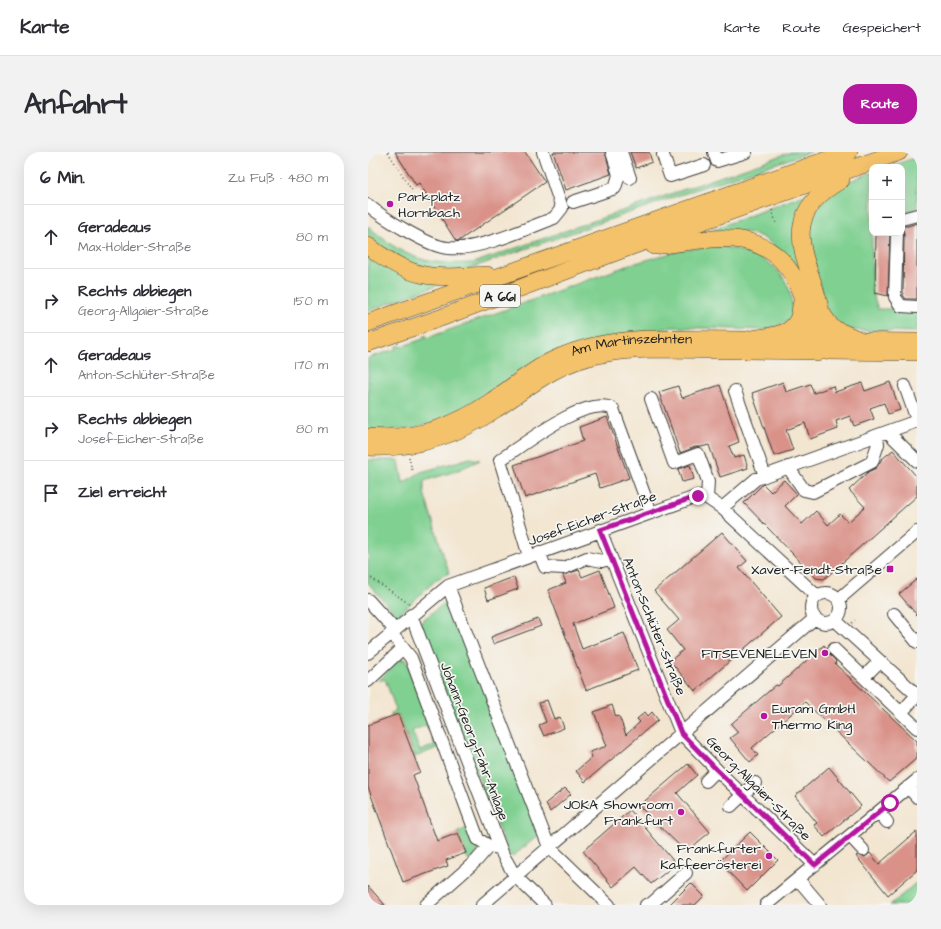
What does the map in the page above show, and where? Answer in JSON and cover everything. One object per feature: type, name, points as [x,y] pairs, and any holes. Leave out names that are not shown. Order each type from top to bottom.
[{"type":"highway","name":"A 661","points":[[368,323],[849,152]]},
{"type":"highway","name":"A 661","points":[[368,343],[443,317],[632,246],[898,152]]},
{"type":"highway","name":"A 661","points":[[862,341],[832,328],[824,319],[820,311],[803,250],[801,232],[805,214],[817,197],[825,189],[876,160]]},
{"type":"highway","name":"A 661","points":[[632,246],[671,244],[712,238],[750,241],[766,248],[781,260],[793,276],[801,293],[815,344]]},
{"type":"highway","name":"A 661","points":[[368,246],[398,267],[422,276],[448,278],[505,274]]},
{"type":"highway","name":"A 661","points":[[752,339],[783,333],[793,328],[800,313],[801,293]]},
{"type":"highway","name":"A 661","points":[[815,344],[820,311]]},
{"type":"main road","name":"Am Martinszehnten","points":[[368,436],[412,435],[447,425],[474,411],[550,361],[580,348],[596,344],[648,338],[752,339],[917,353]]},
{"type":"main road","name":"Am Martinszehnten","points":[[368,448],[409,447],[455,434],[475,424],[552,372],[580,360],[599,355],[629,350],[862,341],[917,341]]},
{"type":"street","points":[[368,204],[380,216],[387,217],[416,237],[447,248],[469,247],[554,218],[562,208],[542,152]]},
{"type":"street","points":[[573,202],[615,188],[619,175],[612,152]]},
{"type":"street","points":[[621,152],[630,178]]},
{"type":"street","points":[[714,152],[717,161],[746,152]]},
{"type":"street","points":[[665,153],[670,176],[704,165]]},
{"type":"street","points":[[905,217],[917,215]]},
{"type":"street","points":[[897,236],[895,297],[901,306],[917,307]]},
{"type":"street","points":[[722,508],[756,479],[917,421],[904,386]]},
{"type":"street","points":[[736,391],[765,476]]},
{"type":"street","points":[[651,399],[674,463],[698,454],[708,481],[707,498],[722,508],[817,596]]},
{"type":"street","points":[[611,558],[602,561],[588,558],[564,568],[545,567],[534,554],[500,460],[573,413],[598,405],[607,405],[613,409],[651,513]]},
{"type":"street","points":[[888,432],[917,461]]},
{"type":"street","points":[[788,467],[804,490],[813,492],[872,462],[878,444],[876,436]]},
{"type":"street","name":"Josef-Eicher-Straße","points":[[368,653],[393,632],[411,610],[448,586],[600,530],[698,496],[707,498]]},
{"type":"street","name":"Anton-Schlüter-Straße","points":[[600,530],[681,733]]},
{"type":"street","points":[[839,599],[917,532]]},
{"type":"street","points":[[448,586],[549,847],[609,905]]},
{"type":"street","points":[[836,621],[823,623],[815,618],[811,608],[817,596],[829,593],[839,599]]},
{"type":"street","points":[[836,621],[841,612],[839,599]]},
{"type":"street","points":[[368,600],[411,658],[478,839],[494,847],[426,905]]},
{"type":"street","name":"Johann-Georg-Fahr-Anlage","points":[[411,610],[494,847],[515,876],[545,905]]},
{"type":"street","points":[[894,614],[917,642]]},
{"type":"street","points":[[482,905],[815,618]]},
{"type":"street","points":[[836,621],[917,695],[901,713]]},
{"type":"street","points":[[368,681],[403,648]]},
{"type":"street","points":[[834,649],[917,728]]},
{"type":"street","points":[[864,677],[880,661]]},
{"type":"street","name":"Georg-Allgaier-Straße","points":[[681,733],[742,795],[815,865]]},
{"type":"street","points":[[706,781],[717,770]]},
{"type":"street","points":[[766,905],[913,783],[917,797]]},
{"type":"street","points":[[731,806],[755,784]]},
{"type":"street","points":[[879,812],[887,822]]},
{"type":"street","points":[[850,836],[863,850]]},
{"type":"street","points":[[646,905],[650,904],[686,873]]},
{"type":"street","points":[[798,879],[820,905]]},
{"type":"path","points":[[388,152],[413,192]]},
{"type":"path","points":[[412,471],[409,456],[414,455]]},
{"type":"path","points":[[368,576],[411,610]]},
{"type":"green space","points":[[791,152],[811,152],[703,187],[468,269],[450,270],[428,268],[408,263],[399,258],[393,252],[392,254],[368,236],[368,226],[393,246],[416,257],[441,263],[473,263]]},
{"type":"green space","points":[[917,157],[917,208],[905,212],[905,164],[897,164]]},
{"type":"green space","points":[[869,173],[869,236],[872,236],[872,292],[878,309],[917,309],[917,332],[846,330],[828,315],[806,232],[821,199],[835,187]]},
{"type":"green space","points":[[815,191],[802,210],[811,288],[779,250],[757,235],[729,231],[701,232],[717,228],[717,230],[720,229],[719,227]]},
{"type":"green space","points":[[716,246],[747,252],[761,258],[773,266],[782,276],[789,289],[792,304],[791,321],[765,330],[672,327],[642,333],[521,369],[501,386],[452,417],[410,429],[368,430],[368,358],[396,349],[396,346],[399,345],[400,347],[423,339],[426,335],[427,338],[632,264],[682,250]]},
{"type":"green space","points":[[368,252],[441,284],[368,311]]},
{"type":"green space","points":[[470,458],[480,460],[456,471],[424,481],[424,493],[449,573],[437,579],[397,616],[368,583],[368,460],[399,460],[403,483],[421,472]]},
{"type":"green space","points":[[447,601],[452,606],[540,834],[512,857],[507,851],[419,623]]},
{"type":"green space","points":[[400,659],[406,660],[433,730],[429,731],[426,725],[412,731],[420,751],[435,745],[432,739],[435,738],[438,745],[437,748],[415,757],[398,714],[391,716],[391,713],[396,710],[385,679],[379,681]]},
{"type":"green space","points":[[467,828],[471,832],[478,851],[471,861],[468,860],[458,833]]},
{"type":"green space","points":[[917,882],[917,905],[890,905]]},
{"type":"building","points":[[395,152],[525,152],[545,182],[460,240],[456,241],[419,183],[416,185]]},
{"type":"building","points":[[553,152],[605,152],[611,174],[566,190]]},
{"type":"building","points":[[630,152],[649,152],[652,162],[636,168]]},
{"type":"building","points":[[917,223],[917,299],[906,299],[903,295],[904,236],[905,226]]},
{"type":"building","points":[[876,236],[890,236],[888,296],[875,293]]},
{"type":"building","points":[[783,382],[786,392],[810,384],[814,393],[833,386],[835,392],[862,383],[865,391],[890,382],[900,410],[888,414],[884,403],[870,408],[874,419],[854,426],[850,416],[836,421],[838,429],[810,439],[805,423],[786,430],[793,450],[774,456],[752,393]]},
{"type":"building","points":[[720,385],[739,442],[729,446],[734,458],[744,455],[748,468],[720,477],[709,445],[695,447],[680,453],[659,392],[678,386],[682,398]]},
{"type":"building","points":[[607,417],[629,478],[600,488],[595,474],[525,498],[514,465],[583,441],[579,427]]},
{"type":"building","points":[[893,450],[917,477],[917,496],[824,579],[816,578],[744,503],[763,484],[771,492],[784,480],[797,494],[785,506],[802,524],[816,511],[828,525],[840,514],[848,522],[865,507],[849,490],[868,472],[876,468],[882,459]]},
{"type":"building","points":[[690,465],[694,479],[682,482],[678,469]]},
{"type":"building","points":[[722,532],[747,561],[739,568],[781,617],[695,691],[670,661],[683,650],[667,630],[679,620],[654,591]]},
{"type":"building","points":[[579,570],[582,577],[600,570],[614,608],[573,624],[582,649],[624,633],[638,670],[586,690],[548,590],[566,583],[563,575]]},
{"type":"building","points":[[514,577],[518,589],[488,600],[484,588]]},
{"type":"building","points":[[917,579],[917,615],[899,594]]},
{"type":"building","points":[[538,619],[541,626],[493,644],[491,637]]},
{"type":"building","points":[[824,645],[829,654],[836,661],[835,664],[917,741],[917,758],[889,782],[805,702],[752,748],[758,755],[750,762],[730,738],[738,732],[731,724],[776,685],[778,686]]},
{"type":"building","points":[[547,700],[554,719],[560,717],[564,728],[544,736],[539,725],[546,722],[539,703]]},
{"type":"building","points":[[612,705],[616,717],[619,716],[626,735],[640,722],[637,719],[645,712],[648,716],[652,712],[658,720],[585,782],[576,771],[592,757],[590,752],[607,746],[594,712]]},
{"type":"building","points":[[398,714],[420,772],[413,775],[437,841],[458,833],[466,853],[446,860],[448,866],[403,882],[368,787],[368,725]]},
{"type":"building","points":[[688,764],[697,775],[677,793],[710,832],[686,852],[639,806]]},
{"type":"building","points":[[829,767],[861,806],[824,837],[814,825],[817,823],[795,796]]},
{"type":"building","points":[[565,788],[571,794],[550,812],[546,803]]},
{"type":"building","points":[[630,810],[676,864],[651,884],[636,867],[613,887],[583,851]]},
{"type":"building","points":[[917,831],[917,870],[888,895],[856,856],[865,857],[870,853],[879,864]]},
{"type":"building","points":[[750,832],[778,860],[747,891],[719,862]]},
{"type":"building","points":[[691,883],[704,896],[695,905],[669,905]]},
{"type":"building","points":[[368,886],[385,905],[368,905]]},
{"type":"place","name":"Parkplatz Hornbach","points":[[390,204]]},
{"type":"place","name":"Xaver-Fendt-Straße","points":[[890,569]]},
{"type":"place","name":"FITSEVENELEVEN","points":[[825,653]]},
{"type":"place","name":"Euram GmbH Thermo King","points":[[764,716]]},
{"type":"place","name":"JOKA Showroom Frankfurt","points":[[681,812]]},
{"type":"place","name":"Frankfurter Kaffeerösterei","points":[[769,856]]},
{"type":"route","points":[[698,496],[600,530],[681,733],[815,865],[890,803]]}]
